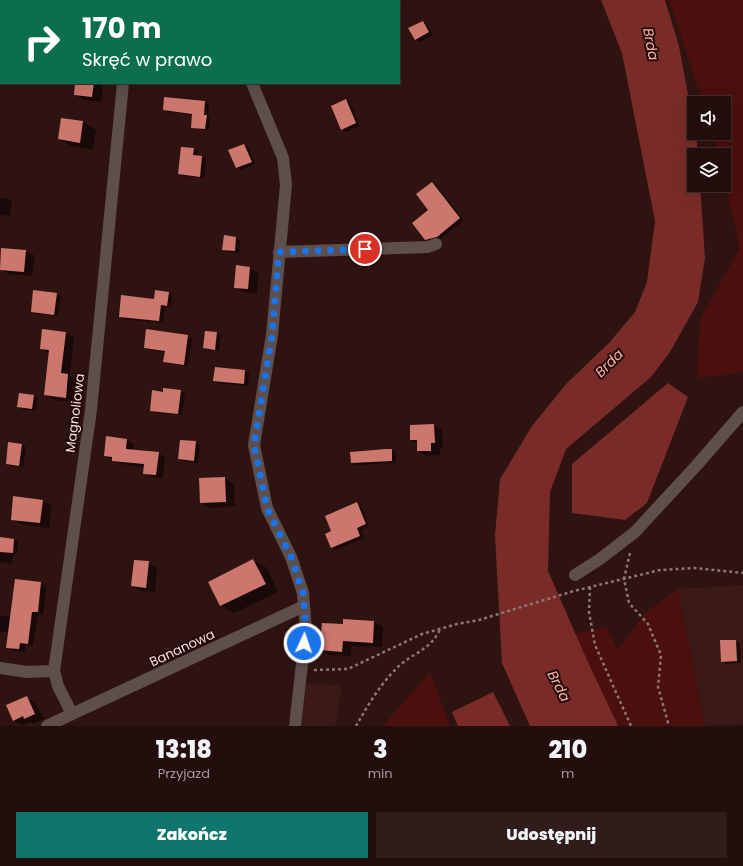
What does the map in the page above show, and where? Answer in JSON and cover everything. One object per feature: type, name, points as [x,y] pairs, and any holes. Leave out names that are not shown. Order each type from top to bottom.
[{"type":"street","name":"Magnoliowa","points":[[72,714],[58,686],[54,671],[91,410],[123,84]]},
{"type":"street","points":[[252,84],[282,158],[286,185],[272,335],[254,445],[267,508],[291,557],[303,593],[306,629],[295,726]]},
{"type":"street","points":[[279,252],[428,248],[436,244]]},
{"type":"street","points":[[575,575],[600,559],[635,532],[743,412]]},
{"type":"street","name":"Bananowa","points":[[72,714],[304,606]]},
{"type":"street","points":[[0,668],[27,672],[54,671]]},
{"type":"street","points":[[47,726],[72,714]]},
{"type":"path","points":[[301,670],[348,669],[422,634],[479,620],[574,591],[660,570],[695,568],[743,573]]},
{"type":"path","points":[[624,579],[629,603],[648,624],[661,655],[658,687],[669,726]]},
{"type":"path","points":[[590,587],[589,612],[595,645],[631,726]]},
{"type":"path","points":[[356,726],[371,700],[395,669],[426,647],[436,638],[440,629]]},
{"type":"shaded area","points":[[669,0],[743,0],[743,371],[726,375],[697,378],[700,319],[740,248],[727,192],[731,192],[731,148],[716,148],[714,140],[731,140],[731,96],[701,96]]},
{"type":"shaded area","points":[[743,585],[743,724],[705,726],[678,589]]},
{"type":"shaded area","points":[[678,589],[705,726],[618,726],[574,634],[606,627],[618,650],[646,612]]},
{"type":"shaded area","points":[[430,672],[450,726],[383,726]]},
{"type":"shaded area","points":[[303,684],[342,685],[335,726],[301,726]]},
{"type":"water","name":"Brda","points":[[601,0],[665,0],[679,46],[688,96],[687,96],[687,140],[696,140],[697,143],[697,148],[687,148],[687,192],[700,192],[705,258],[698,302],[670,352],[651,377],[566,449],[550,492],[548,571],[618,726],[530,726],[502,663],[495,535],[500,479],[532,426],[567,383],[609,343],[635,312],[647,282],[655,221],[622,53]]},
{"type":"water","points":[[668,383],[688,397],[647,503],[625,520],[572,513],[572,464]]},
{"type":"water","points":[[493,692],[510,726],[458,726],[452,712]]},
{"type":"building","points":[[423,21],[429,32],[415,40],[408,28]]},
{"type":"building","points":[[75,84],[94,84],[92,97],[74,95]]},
{"type":"building","points":[[164,97],[205,101],[204,115],[207,115],[205,129],[191,128],[192,114],[163,110]]},
{"type":"building","points":[[346,99],[356,123],[341,130],[331,106]]},
{"type":"building","points":[[61,118],[83,121],[80,143],[58,139]]},
{"type":"building","points":[[244,144],[252,162],[236,168],[228,150]]},
{"type":"building","points":[[181,147],[194,148],[193,155],[202,156],[200,177],[178,174]]},
{"type":"building","points":[[432,182],[460,218],[437,237],[425,240],[412,223],[428,210],[416,194]]},
{"type":"building","points":[[224,235],[236,237],[235,251],[222,250]]},
{"type":"building","points":[[1,248],[26,250],[24,272],[0,270]]},
{"type":"building","points":[[236,265],[250,267],[248,289],[234,288]]},
{"type":"building","points":[[33,290],[57,293],[54,315],[31,312]]},
{"type":"building","points":[[155,290],[169,292],[167,306],[161,305],[159,321],[119,317],[121,295],[154,299]]},
{"type":"building","points":[[42,329],[66,332],[61,373],[68,374],[66,398],[44,395],[49,350],[40,349]]},
{"type":"building","points":[[146,329],[188,335],[184,365],[163,362],[165,351],[144,348]]},
{"type":"building","points":[[205,331],[217,332],[215,350],[203,348]]},
{"type":"building","points":[[215,367],[245,370],[244,384],[213,381]]},
{"type":"building","points":[[163,388],[181,390],[178,414],[150,411],[152,390],[163,392]]},
{"type":"building","points":[[19,393],[34,395],[32,409],[17,407]]},
{"type":"building","points":[[434,424],[435,443],[431,443],[431,451],[417,451],[417,440],[410,440],[410,425]]},
{"type":"building","points":[[106,436],[127,439],[126,449],[159,452],[156,475],[143,474],[144,464],[112,461],[112,457],[104,456]]},
{"type":"building","points":[[180,440],[196,441],[194,461],[178,459]]},
{"type":"building","points":[[8,442],[22,444],[19,466],[6,464]]},
{"type":"building","points":[[392,449],[392,461],[351,463],[350,452]]},
{"type":"building","points":[[225,477],[226,502],[200,503],[199,478]]},
{"type":"building","points":[[13,496],[43,500],[40,523],[11,520]]},
{"type":"building","points":[[357,502],[366,524],[357,528],[360,536],[331,548],[325,534],[331,531],[325,516]]},
{"type":"building","points":[[0,537],[14,539],[13,553],[0,552]]},
{"type":"building","points":[[253,559],[266,584],[220,606],[208,582]]},
{"type":"building","points":[[134,560],[149,561],[146,588],[131,586]]},
{"type":"building","points":[[15,579],[41,582],[38,612],[32,612],[28,644],[20,643],[19,649],[6,648]]},
{"type":"building","points":[[343,619],[374,621],[373,643],[343,641],[342,652],[319,650],[322,623],[343,624]]},
{"type":"building","points":[[720,640],[736,640],[737,661],[721,662]]},
{"type":"building","points":[[27,696],[35,714],[24,719],[23,716],[13,721],[6,705]]},
{"type":"route","points":[[304,643],[306,629],[303,593],[291,557],[267,508],[254,445],[272,335],[279,252],[365,249]]}]
